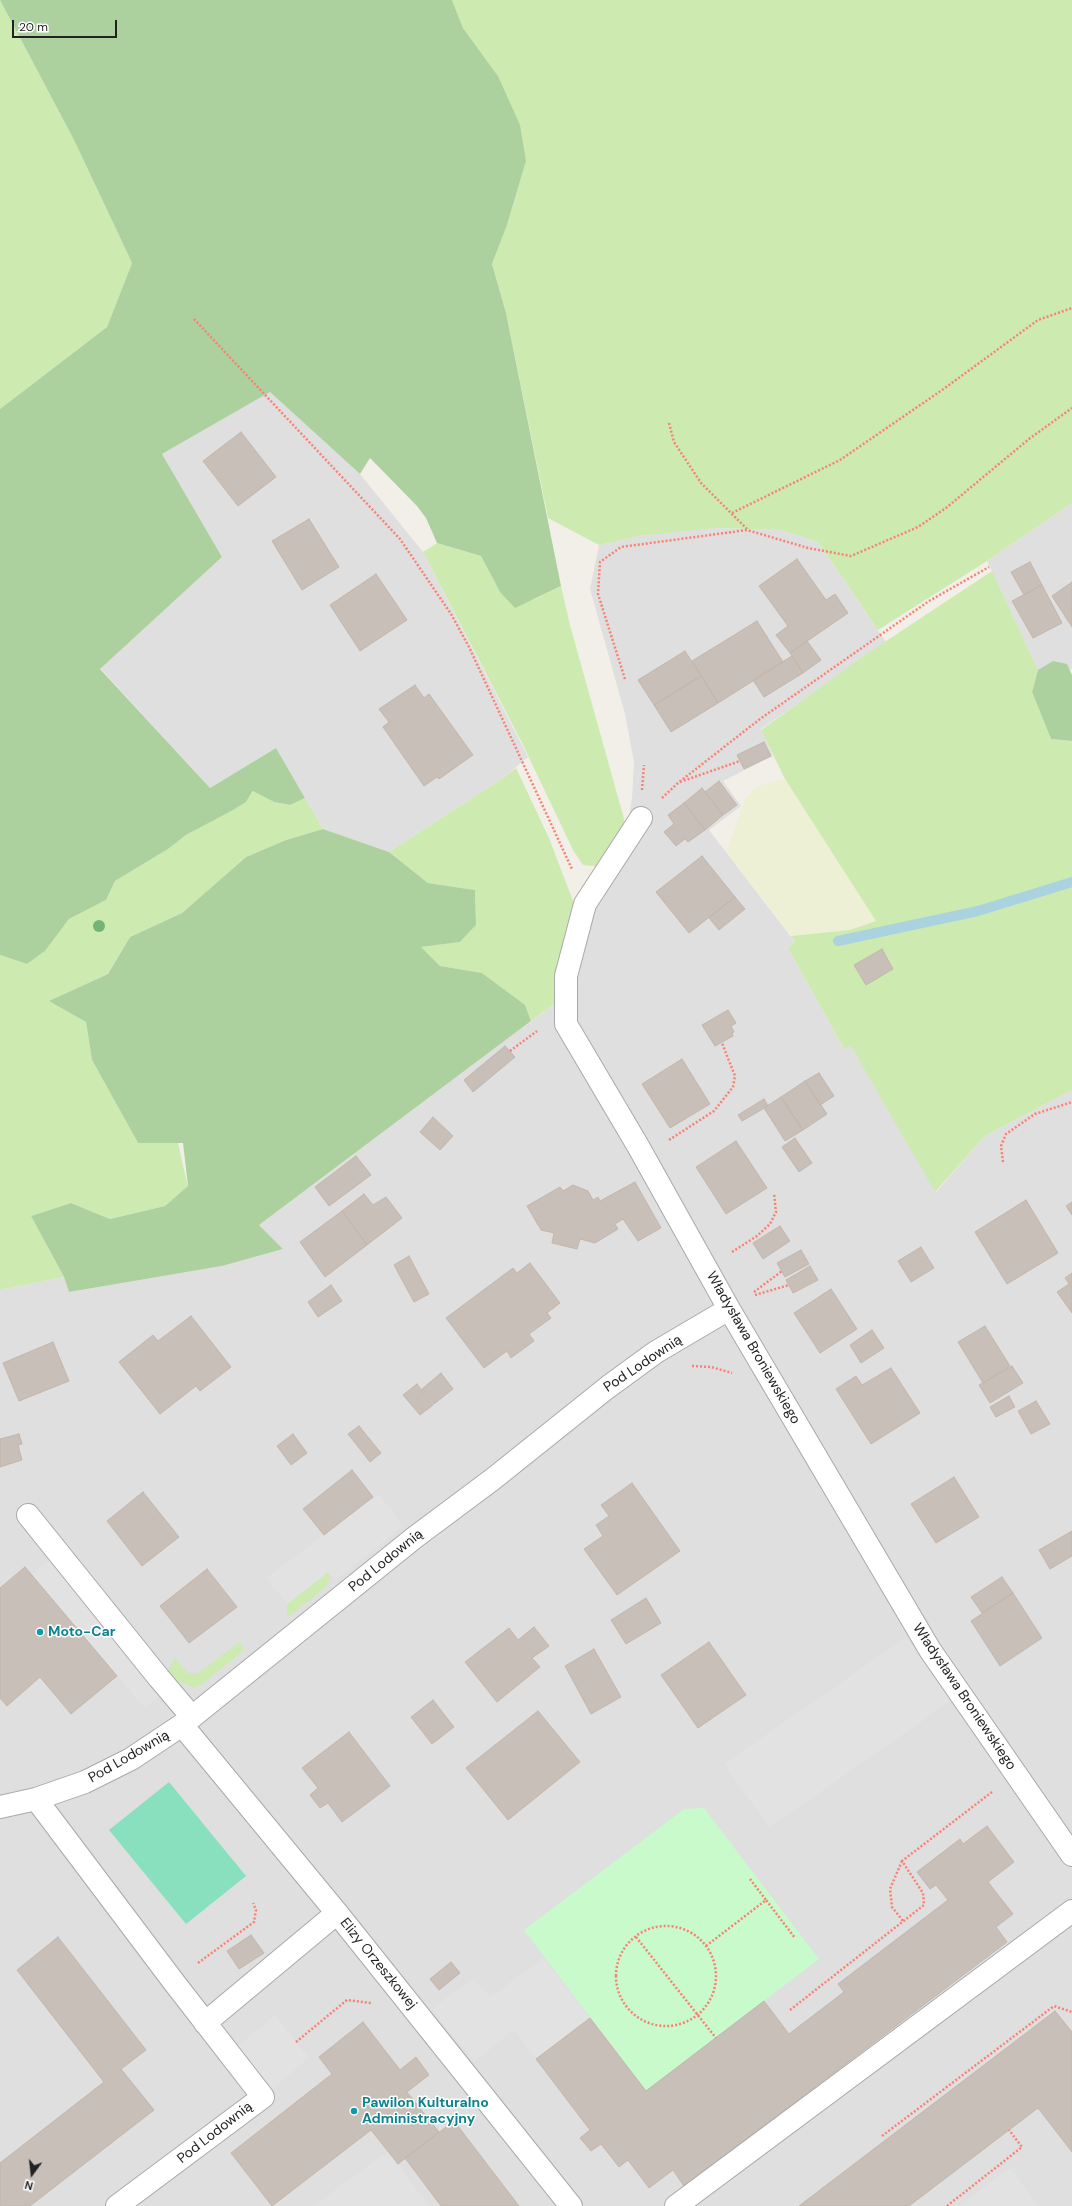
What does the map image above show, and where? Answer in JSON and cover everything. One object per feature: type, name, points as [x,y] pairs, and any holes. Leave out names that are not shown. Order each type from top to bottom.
[{"type":"street","name":"Władysława Broniewskiego","points":[[641,818],[585,904],[566,976],[566,1024],[638,1146],[729,1309],[930,1650],[1072,1855]]},
{"type":"street","name":"Pod Lodownią","points":[[0,1807],[36,1799],[85,1782],[131,1759],[187,1721],[414,1538],[493,1479],[608,1387],[656,1352],[729,1309]]},
{"type":"street","name":"Elizy Orzeszkowej","points":[[28,1514],[159,1678],[187,1721],[337,1913],[571,2206]]},
{"type":"street","name":"Pod Lodownią","points":[[36,1799],[173,1981],[263,2097],[166,2171],[117,2206]]},
{"type":"street","points":[[676,2206],[1072,1911]]},
{"type":"street","points":[[205,2022],[337,1913]]},
{"type":"path","points":[[732,514],[840,460],[945,388],[1038,320],[1072,308]]},
{"type":"path","points":[[194,319],[400,539],[451,614],[469,647],[564,848],[585,904]]},
{"type":"path","points":[[625,679],[598,594],[600,562],[621,547],[747,530],[808,548],[851,556],[918,527],[946,508],[1029,439],[1072,408]]},
{"type":"path","points":[[670,422],[674,442],[701,483],[747,530]]},
{"type":"path","points":[[641,818],[678,783],[760,719],[929,601],[989,567]]},
{"type":"path","points":[[678,783],[740,761]]},
{"type":"path","points":[[641,818],[644,765]]},
{"type":"path","points":[[666,1142],[714,1111],[733,1087],[735,1076],[722,1043]]},
{"type":"path","points":[[1003,1162],[1001,1146],[1006,1134],[1035,1114],[1072,1102]]},
{"type":"path","points":[[704,1264],[726,1255],[757,1236],[770,1224],[776,1212],[774,1193]]},
{"type":"path","points":[[782,1272],[749,1296],[789,1286]]},
{"type":"path","points":[[689,1366],[711,1367],[738,1374]]},
{"type":"path","points":[[903,1921],[892,1907],[890,1889],[902,1861],[1016,1774]]},
{"type":"path","points":[[790,2010],[924,1905],[923,1893],[902,1861]]},
{"type":"path","points":[[750,1879],[795,1938]]},
{"type":"path","points":[[706,1946],[766,1900]]},
{"type":"path","points":[[173,1981],[254,1922],[256,1910],[252,1902]]},
{"type":"path","points":[[669,1925],[692,1932],[706,1946],[710,1950],[717,1973],[713,1997],[698,2016],[675,2026],[651,2024],[630,2012],[617,1991],[616,1967],[626,1945],[645,1929],[669,1925]]},
{"type":"path","points":[[636,1937],[716,2038]]},
{"type":"path","points":[[882,2136],[1054,2006],[1072,2012]]},
{"type":"path","points":[[947,2206],[1022,2147],[1009,2130]]},
{"type":"shaded area","points":[[270,392],[360,474],[423,552],[528,757],[503,778],[389,852],[323,829],[276,748],[210,788],[100,668],[222,557],[162,454]]},
{"type":"shaded area","points":[[1072,503],[1072,669],[1043,681],[987,561]]},
{"type":"shaded area","points":[[713,528],[781,530],[818,542],[886,642],[761,729],[773,756],[723,781],[741,806],[709,830],[795,942],[788,948],[844,1049],[851,1045],[936,1192],[985,1136],[1072,1090],[1072,2206],[0,2206],[0,1290],[64,1277],[69,1292],[222,1266],[283,1249],[259,1225],[562,998],[561,974],[628,823],[632,798],[634,762],[625,714],[590,589],[599,545],[640,536]]},
{"type":"shaded area","points":[[379,1494],[403,1526],[336,1580],[328,1572],[287,1604],[266,1578]]},
{"type":"shaded area","points":[[58,1551],[169,1691],[144,1707],[31,1575]]},
{"type":"shaded area","points":[[906,1637],[951,1701],[769,1828],[724,1764]]},
{"type":"shaded area","points":[[544,1958],[590,2018],[536,2059],[514,2030],[474,2062],[431,2009],[474,1978],[490,1997]]},
{"type":"shaded area","points":[[275,2015],[309,2058],[263,2097],[229,2053]]},
{"type":"shaded area","points":[[388,2151],[429,2206],[313,2206]]},
{"type":"shaded area","points":[[1010,2168],[1039,2206],[960,2206]]},
{"type":"green space","points":[[0,0],[74,140],[132,263],[107,327],[0,409]]},
{"type":"green space","points":[[0,0],[452,0],[463,28],[498,76],[520,125],[526,161],[507,225],[492,264],[506,313],[561,586],[515,608],[500,592],[481,556],[437,543],[426,518],[417,506],[370,458],[360,474],[270,392],[162,454],[222,557],[100,669],[210,788],[276,748],[305,798],[290,805],[274,802],[253,791],[246,802],[186,835],[168,849],[115,881],[106,900],[69,919],[45,951],[27,964],[0,955],[0,409],[107,327],[132,263],[74,140]]},
{"type":"green space","points":[[452,0],[1072,0],[1072,503],[987,561],[878,630],[818,542],[781,530],[716,528],[640,536],[599,545],[548,518],[506,313],[492,264],[507,225],[526,161],[498,76],[463,28]]},
{"type":"green space","points":[[437,543],[481,556],[500,592],[535,599],[561,586],[570,625],[626,826],[604,867],[583,865],[573,850],[521,741],[423,552]]},
{"type":"green space","points":[[992,571],[1038,670],[1032,692],[1051,739],[1072,741],[1072,1090],[985,1136],[935,1192],[851,1046],[844,1049],[788,948],[795,942],[791,936],[850,930],[876,921],[785,779],[761,730],[865,655]]},
{"type":"green space","points":[[1053,661],[1067,664],[1072,675],[1072,741],[1051,739],[1032,692],[1038,670]]},
{"type":"green space","points":[[516,768],[549,838],[578,914],[562,998],[531,1021],[525,1006],[482,973],[440,966],[420,947],[460,942],[476,925],[475,890],[428,883],[389,852]]},
{"type":"green space","points":[[785,779],[877,921],[850,930],[791,936],[726,852],[745,799],[758,786]]},
{"type":"green space","points":[[254,791],[274,802],[290,805],[305,798],[323,829],[286,840],[246,857],[182,913],[130,937],[108,974],[50,1001],[86,1022],[92,1060],[138,1143],[178,1143],[188,1187],[165,1206],[110,1219],[71,1203],[31,1216],[64,1277],[0,1290],[0,955],[27,964],[45,951],[69,919],[106,900],[115,881],[168,849],[186,835],[246,802]]},
{"type":"green space","points":[[323,829],[389,852],[428,883],[475,890],[476,925],[460,942],[421,947],[440,966],[482,973],[525,1005],[531,1021],[259,1225],[283,1249],[222,1266],[69,1292],[64,1277],[31,1216],[71,1203],[110,1219],[165,1206],[188,1186],[183,1143],[138,1143],[92,1060],[86,1022],[49,1001],[108,974],[130,937],[182,913],[246,857],[286,840]]},
{"type":"green space","points":[[329,1572],[330,1577],[326,1587],[287,1618],[287,1604]]},
{"type":"green space","points":[[241,1641],[243,1651],[201,1685],[194,1688],[174,1679],[168,1670],[175,1658],[188,1673],[198,1673]]},
{"type":"green space","points":[[169,1782],[246,1876],[186,1924],[109,1830]]},
{"type":"green space","points":[[704,1808],[819,1959],[646,2091],[524,1930],[684,1809]]},
{"type":"building","points":[[241,432],[276,477],[238,506],[203,461]]},
{"type":"building","points":[[309,519],[339,567],[302,590],[272,541]]},
{"type":"building","points":[[797,559],[826,600],[835,594],[848,613],[790,653],[776,635],[788,626],[759,586]]},
{"type":"building","points":[[1030,562],[1042,585],[1024,595],[1011,572]]},
{"type":"building","points":[[376,574],[407,620],[360,651],[330,605]]},
{"type":"building","points":[[1072,582],[1072,627],[1052,596]]},
{"type":"building","points":[[1042,585],[1062,623],[1033,638],[1012,601]]},
{"type":"building","points":[[757,621],[783,662],[718,703],[692,661]]},
{"type":"building","points":[[807,641],[821,660],[803,673],[790,653]]},
{"type":"building","points":[[685,651],[701,676],[654,705],[638,680]]},
{"type":"building","points":[[792,656],[803,673],[764,697],[753,680]]},
{"type":"building","points":[[701,676],[718,703],[671,732],[654,705]]},
{"type":"building","points":[[415,685],[424,698],[429,694],[473,755],[439,779],[437,777],[424,786],[383,727],[389,722],[379,709]]},
{"type":"building","points":[[764,742],[771,756],[744,769],[737,755]]},
{"type":"building","points":[[719,781],[737,805],[723,815],[705,792]]},
{"type":"building","points":[[702,788],[723,815],[705,830],[684,803]]},
{"type":"building","points":[[684,803],[705,830],[688,842],[685,839],[676,846],[664,832],[674,824],[668,815]]},
{"type":"building","points":[[702,856],[735,897],[689,933],[656,892]]},
{"type":"building","points":[[735,897],[745,909],[719,930],[709,918]]},
{"type":"building","points":[[882,949],[893,969],[866,985],[854,965]]},
{"type":"building","points":[[728,1010],[736,1023],[731,1026],[734,1032],[732,1033],[733,1036],[715,1046],[702,1025]]},
{"type":"building","points":[[505,1046],[515,1057],[473,1092],[464,1080]]},
{"type":"building","points":[[682,1059],[710,1104],[670,1128],[642,1084]]},
{"type":"building","points":[[819,1073],[834,1096],[820,1105],[805,1081]]},
{"type":"building","points":[[805,1081],[827,1114],[803,1130],[781,1097]]},
{"type":"building","points":[[781,1097],[803,1130],[785,1141],[764,1108]]},
{"type":"building","points":[[764,1099],[768,1106],[742,1121],[738,1115]]},
{"type":"building","points":[[433,1117],[453,1136],[440,1150],[420,1132]]},
{"type":"building","points":[[795,1138],[812,1163],[799,1172],[782,1147]]},
{"type":"building","points":[[736,1141],[767,1188],[726,1214],[696,1167]]},
{"type":"building","points":[[356,1156],[371,1175],[329,1206],[315,1187]]},
{"type":"building","points":[[635,1182],[661,1228],[638,1241],[623,1219],[615,1224],[618,1229],[595,1243],[580,1239],[577,1249],[552,1243],[554,1233],[541,1230],[527,1206],[560,1187],[563,1191],[573,1185],[588,1191],[593,1200],[598,1197],[600,1201]]},
{"type":"building","points":[[364,1194],[373,1205],[386,1197],[402,1218],[367,1245],[342,1211]]},
{"type":"building","points":[[1026,1200],[1058,1253],[1007,1284],[975,1232]]},
{"type":"building","points":[[1072,1202],[1072,1215],[1066,1206]]},
{"type":"building","points":[[342,1211],[367,1245],[325,1277],[300,1242]]},
{"type":"building","points":[[780,1226],[790,1241],[763,1259],[753,1243]]},
{"type":"building","points":[[921,1247],[934,1268],[911,1282],[898,1261]]},
{"type":"building","points":[[801,1250],[809,1264],[785,1277],[777,1263]]},
{"type":"building","points":[[409,1256],[429,1294],[414,1302],[394,1265]]},
{"type":"building","points":[[530,1263],[560,1303],[547,1313],[551,1318],[529,1334],[534,1341],[511,1358],[507,1351],[484,1368],[446,1318],[513,1268],[517,1273]]},
{"type":"building","points":[[810,1266],[818,1280],[793,1293],[786,1280]]},
{"type":"building","points":[[1072,1273],[1072,1288],[1065,1278]]},
{"type":"building","points":[[1069,1284],[1072,1288],[1072,1313],[1057,1292]]},
{"type":"building","points":[[331,1285],[342,1301],[318,1317],[308,1302]]},
{"type":"building","points":[[831,1289],[857,1329],[820,1353],[794,1313]]},
{"type":"building","points":[[191,1316],[231,1367],[200,1391],[196,1386],[160,1414],[119,1362],[153,1335],[158,1341]]},
{"type":"building","points":[[985,1326],[1010,1366],[983,1383],[958,1342]]},
{"type":"building","points":[[872,1330],[884,1348],[861,1363],[850,1345]]},
{"type":"building","points":[[53,1342],[69,1381],[19,1401],[3,1363]]},
{"type":"building","points":[[1012,1366],[1023,1383],[990,1403],[979,1385]]},
{"type":"building","points":[[891,1368],[920,1413],[871,1444],[836,1389],[856,1376],[862,1385]]},
{"type":"building","points":[[441,1373],[453,1389],[434,1404],[422,1389]]},
{"type":"building","points":[[417,1384],[433,1405],[420,1415],[403,1395]]},
{"type":"building","points":[[1009,1396],[1015,1407],[996,1417],[990,1407]]},
{"type":"building","points":[[1036,1401],[1050,1424],[1031,1434],[1018,1411]]},
{"type":"building","points":[[359,1426],[381,1453],[370,1462],[348,1434]]},
{"type":"building","points":[[19,1434],[22,1444],[18,1445],[22,1460],[0,1467],[0,1439]]},
{"type":"building","points":[[293,1434],[307,1453],[291,1465],[277,1446]]},
{"type":"building","points":[[352,1470],[373,1497],[324,1535],[303,1509]]},
{"type":"building","points":[[954,1477],[979,1517],[936,1543],[911,1504]]},
{"type":"building","points":[[632,1483],[680,1551],[617,1595],[584,1549],[603,1536],[596,1525],[609,1516],[601,1505]]},
{"type":"building","points":[[143,1492],[179,1537],[142,1566],[107,1521]]},
{"type":"building","points":[[1072,1531],[1072,1556],[1050,1569],[1039,1550]]},
{"type":"building","name":"Moto-Car","points":[[25,1567],[117,1676],[71,1714],[40,1677],[7,1706],[0,1698],[0,1588]]},
{"type":"building","points":[[207,1569],[237,1607],[189,1643],[160,1606]]},
{"type":"building","points":[[1002,1577],[1013,1593],[982,1613],[971,1597]]},
{"type":"building","points":[[1013,1593],[1042,1638],[1000,1666],[971,1621]]},
{"type":"building","points":[[646,1598],[661,1623],[626,1644],[611,1620]]},
{"type":"building","points":[[534,1627],[549,1646],[532,1658],[540,1667],[497,1702],[465,1662],[509,1628],[518,1640]]},
{"type":"building","points":[[709,1642],[746,1695],[698,1728],[661,1675]]},
{"type":"building","points":[[594,1649],[621,1697],[591,1714],[565,1666]]},
{"type":"building","points":[[433,1700],[454,1727],[432,1744],[411,1717]]},
{"type":"building","points":[[538,1711],[580,1762],[508,1820],[466,1768]]},
{"type":"building","points":[[349,1732],[390,1786],[342,1822],[328,1803],[320,1808],[310,1795],[318,1788],[302,1768]]},
{"type":"building","points":[[987,1826],[1014,1862],[988,1882],[1013,1914],[996,1927],[1007,1942],[684,2186],[673,2170],[649,2188],[628,2160],[619,2167],[601,2144],[591,2151],[580,2138],[590,2130],[536,2059],[590,2018],[646,2091],[764,2001],[789,2034],[844,1992],[838,1984],[948,1900],[936,1885],[930,1889],[917,1872],[960,1839],[963,1844]]},
{"type":"building","points":[[251,1935],[264,1953],[239,1969],[227,1951]]},
{"type":"building","points":[[58,1937],[146,2050],[121,2069],[154,2110],[30,2206],[0,2206],[0,2163],[104,2082],[17,1970]]},
{"type":"building","points":[[451,1962],[460,1973],[439,1990],[430,1979]]},
{"type":"building","points":[[1055,2011],[1072,2032],[1072,2152],[1038,2108],[909,2206],[799,2206]]},
{"type":"building","name":"Pawilon Kulturalno Administracyjny","points":[[363,2022],[400,2070],[416,2057],[429,2075],[407,2092],[439,2132],[398,2164],[371,2130],[272,2206],[231,2153],[332,2074],[319,2057]]},
{"type":"building","points":[[454,2121],[519,2206],[441,2206],[405,2158]]},
{"type":"waterway","points":[[838,941],[978,911],[1072,882]]},
{"type":"place","name":"Moto-Car","points":[[40,1632]]},
{"type":"place","name":"Pawilon Kulturalno Administracyjny","points":[[354,2111]]}]
